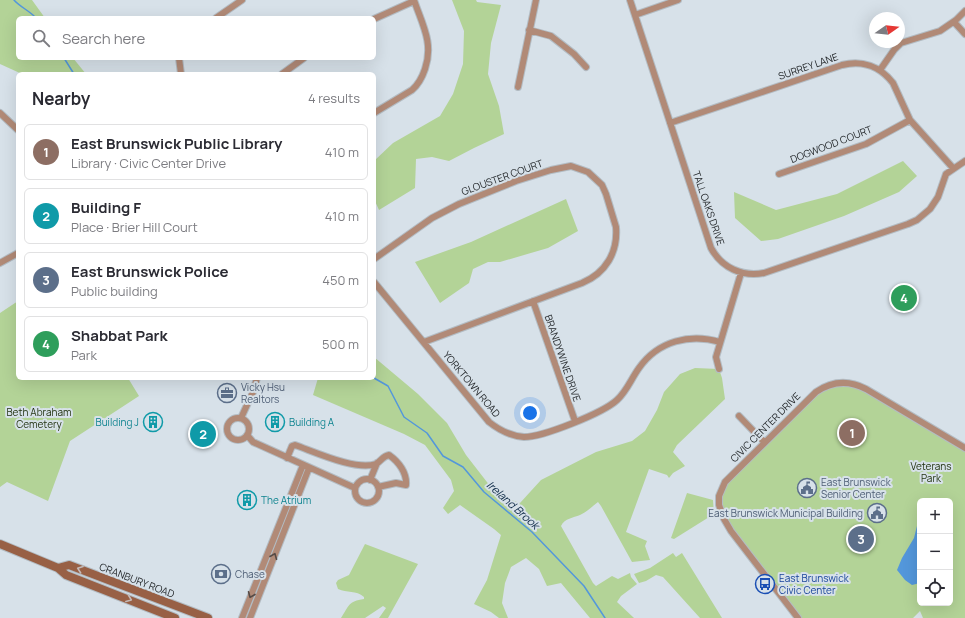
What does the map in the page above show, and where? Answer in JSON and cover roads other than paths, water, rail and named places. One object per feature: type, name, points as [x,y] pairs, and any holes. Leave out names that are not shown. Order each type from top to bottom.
[{"type":"main road","name":"CRANBURY ROAD","points":[[0,544],[58,568],[66,575],[164,615],[175,618]]},
{"type":"main road","name":"CRANBURY ROAD","points":[[58,568],[68,565],[208,618]]},
{"type":"street","points":[[219,16],[242,0]]},
{"type":"street","points":[[518,87],[536,0]]},
{"type":"street","name":"TALL OAKS DRIVE","points":[[630,0],[711,248],[723,263],[741,273],[754,274],[770,271],[917,220],[924,215],[934,203],[946,174],[965,161]]},
{"type":"street","points":[[635,15],[678,0]]},
{"type":"street","points":[[376,18],[414,1],[425,26],[429,47],[427,64],[423,76],[417,85],[412,90],[376,112]]},
{"type":"street","points":[[880,70],[894,50],[901,43],[940,31],[954,22],[965,11]]},
{"type":"street","points":[[954,22],[965,34]]},
{"type":"street","points":[[529,30],[552,36],[574,54],[586,67]]},
{"type":"street","points":[[179,60],[181,72]]},
{"type":"street","points":[[285,72],[301,60]]},
{"type":"street","name":"SURREY LANE","points":[[670,123],[842,64],[861,63],[870,65],[880,70],[893,83],[910,120],[953,168]]},
{"type":"street","points":[[0,113],[16,128]]},
{"type":"street","name":"DOGWOOD COURT","points":[[779,174],[866,144],[910,120]]},
{"type":"street","name":"GLOUSTER COURT","points":[[376,258],[432,218],[478,196],[516,181],[551,170],[571,166],[580,168],[596,178],[602,185],[616,227],[616,243],[613,253],[604,267],[592,278],[424,342]]},
{"type":"street","points":[[0,263],[16,254]]},
{"type":"street","points":[[719,369],[716,357],[741,273]]},
{"type":"street","name":"YORKTOWN ROAD","points":[[376,284],[485,417],[502,431],[517,436],[534,436],[598,412],[617,400],[627,388],[644,362],[660,348],[688,338],[702,338],[720,342]]},
{"type":"street","name":"BRANDYWINE DRIVE","points":[[533,301],[575,421]]},
{"type":"street","points":[[241,418],[254,392],[256,380]]},
{"type":"street","name":"CIVIC CENTER DRIVE","points":[[798,618],[731,531],[724,519],[719,504],[719,496],[725,482],[764,442],[816,392],[833,384],[847,383],[866,389],[965,448]]},
{"type":"street","points":[[739,416],[764,442]]},
{"type":"street","points":[[241,418],[248,425],[249,429],[247,435],[242,439],[237,440],[231,437],[227,432],[227,426],[231,420],[241,418]]},
{"type":"street","points":[[247,435],[253,442],[356,488]]},
{"type":"street","points":[[287,458],[292,446],[296,445],[350,465],[377,464]]},
{"type":"street","points":[[370,480],[377,464],[389,455],[403,470],[407,478],[406,485],[396,483],[378,487]]},
{"type":"street","points":[[242,618],[306,466]]},
{"type":"street","points":[[250,618],[306,466]]},
{"type":"street","points":[[363,480],[370,480],[378,487],[379,491],[373,502],[365,503],[358,499],[355,492],[360,482],[363,480]]},
{"type":"water","points":[[917,526],[917,584],[912,585],[905,580],[897,570],[902,558],[914,538]]},
{"type":"waterway","name":"Ireland Brook","points":[[14,0],[34,16]]},
{"type":"waterway","name":"Ireland Brook","points":[[65,60],[73,72]]},
{"type":"waterway","name":"Ireland Brook","points":[[376,379],[388,386],[404,417],[427,433],[443,456],[463,467],[484,492],[532,532],[584,586],[605,618]]},
{"type":"place","name":"Shabbat Park","points":[[904,298]]},
{"type":"place","name":"Vicky Hsu Realtors","points":[[227,393]]},
{"type":"place","name":"Building J","points":[[153,422]]},
{"type":"place","name":"Building A","points":[[275,422]]},
{"type":"place","name":"East Brunswick Public Library","points":[[852,433]]},
{"type":"place","name":"Building F","points":[[203,434]]},
{"type":"place","name":"East Brunswick Senior Center","points":[[807,488]]},
{"type":"place","name":"The Atrium","points":[[247,500]]},
{"type":"place","name":"East Brunswick Municipal Building","points":[[877,513]]},
{"type":"place","name":"East Brunswick Police","points":[[861,539]]},
{"type":"place","name":"Chase","points":[[221,574]]},
{"type":"place","name":"East Brunswick Civic Center","points":[[765,584]]},
{"type":"park label","name":"Beth Abraham Cemetery","points":[[39,418]]},
{"type":"park label","name":"Veterans Park","points":[[931,472]]}]
